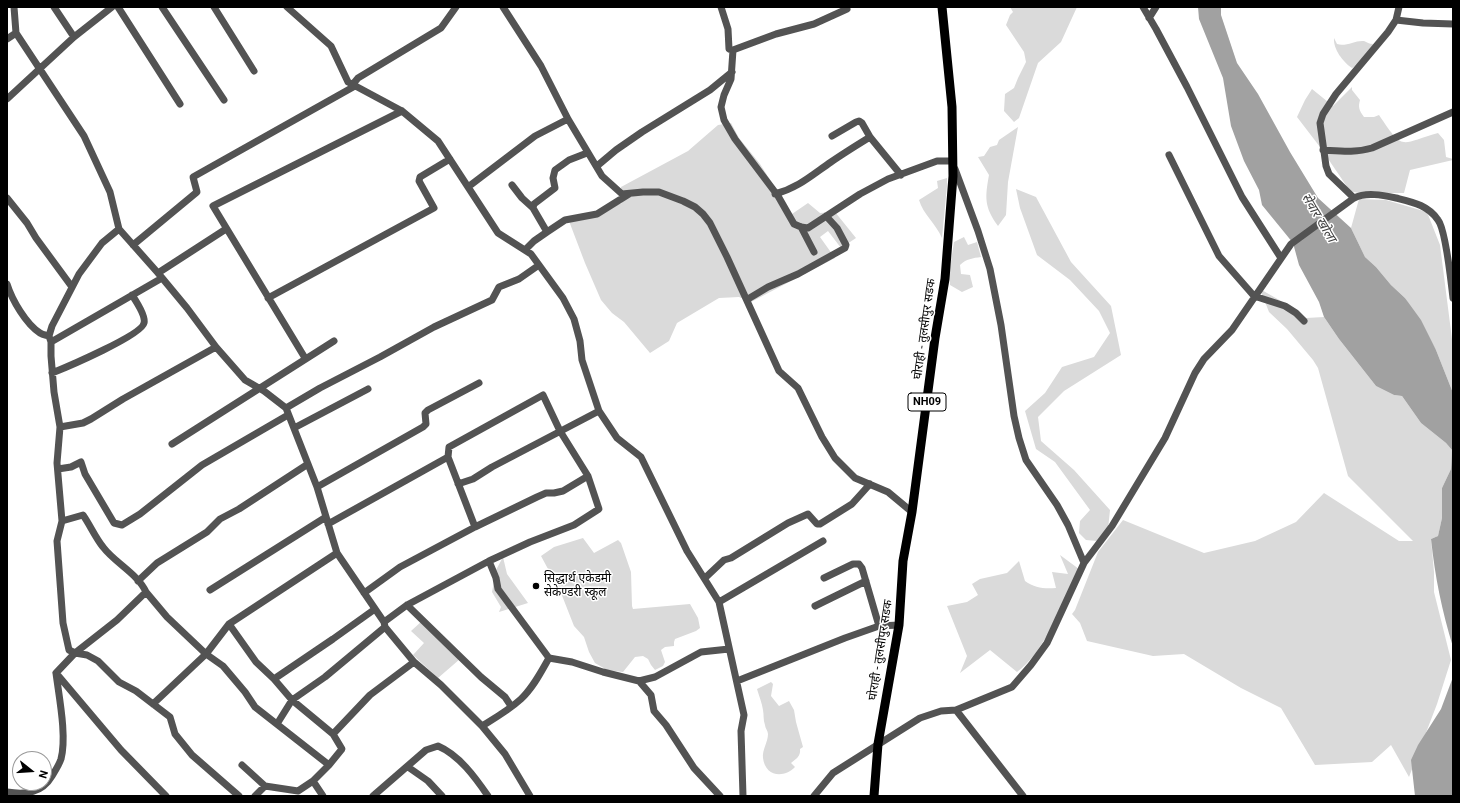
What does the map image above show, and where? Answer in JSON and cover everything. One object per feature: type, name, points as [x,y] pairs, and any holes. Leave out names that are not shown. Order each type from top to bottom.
[{"type":"main road","name":"घोराही - तुलसीपुर सडक","points":[[874,796],[878,744],[899,625],[903,561],[912,512],[935,338],[945,279],[953,176],[952,107],[942,7]]},
{"type":"street","points":[[14,7],[16,33],[84,136],[110,192],[119,230],[160,275],[216,347],[245,380],[259,389],[287,412],[317,486],[337,553],[375,609],[384,625],[414,662],[441,685],[482,726],[505,754],[530,796]]},
{"type":"street","points":[[54,7],[74,37]]},
{"type":"street","points":[[7,99],[74,37],[112,7]]},
{"type":"street","points":[[118,7],[180,104]]},
{"type":"street","points":[[162,7],[224,100]]},
{"type":"street","points":[[214,7],[254,71]]},
{"type":"street","points":[[287,7],[331,46],[348,82],[402,111],[438,141],[498,233],[531,254],[563,298],[574,319],[580,340],[582,360],[599,411],[616,438],[641,457],[687,551],[719,602],[744,715],[741,731],[743,796]]},
{"type":"street","points":[[133,245],[196,192],[193,177],[354,85],[358,78],[441,28],[456,7]]},
{"type":"street","points":[[503,7],[541,66],[568,119],[602,176],[622,194],[659,192],[683,201],[695,207],[703,214],[710,223],[748,299],[779,371],[798,388],[822,437],[835,458],[855,478],[888,492],[912,512]]},
{"type":"street","points":[[721,7],[728,29],[729,48],[733,50]]},
{"type":"street","points":[[1143,7],[1187,87],[1242,197],[1281,258]]},
{"type":"street","points":[[1149,18],[1156,7]]},
{"type":"street","points":[[1354,198],[1330,174],[1326,166],[1320,123],[1323,114],[1336,94],[1380,43],[1396,20],[1399,7]]},
{"type":"street","points":[[733,50],[776,34],[814,24],[847,9]]},
{"type":"street","points":[[1396,20],[1453,24]]},
{"type":"street","points":[[7,39],[16,33]]},
{"type":"street","points":[[733,50],[731,79],[724,95],[721,107],[724,120],[794,224],[800,227],[808,228],[860,194],[888,179],[937,161],[952,162],[978,231],[990,269],[1002,325],[1014,416],[1026,460],[1057,505],[1068,525],[1084,563]]},
{"type":"street","points":[[597,166],[616,150],[642,132],[691,103],[732,72]]},
{"type":"street","points":[[305,358],[213,206],[402,111]]},
{"type":"street","points":[[1323,150],[1350,152],[1362,151],[1453,112]]},
{"type":"street","points":[[468,187],[535,136],[568,119]]},
{"type":"street","points":[[832,136],[856,122],[862,123],[870,137],[901,175]]},
{"type":"street","points":[[775,194],[795,187],[870,137]]},
{"type":"street","points":[[533,208],[534,204],[555,188],[553,178],[555,170],[569,160],[587,153]]},
{"type":"street","points":[[1169,155],[1219,256],[1254,296],[1285,306],[1296,313],[1304,321]]},
{"type":"street","points":[[268,298],[434,208],[419,181],[420,177],[450,159]]},
{"type":"street","points":[[512,185],[522,198],[533,208],[547,232]]},
{"type":"street","points":[[525,250],[534,241],[565,220],[597,214],[628,194]]},
{"type":"street","points":[[814,796],[833,773],[920,718],[941,710],[956,710],[1012,687],[1032,665],[1047,643],[1084,563],[1112,526],[1165,438],[1199,366],[1232,330],[1291,244],[1354,198],[1363,195],[1382,195],[1418,203],[1439,220],[1445,242],[1453,298]]},
{"type":"street","points":[[7,198],[28,223],[36,238],[72,287]]},
{"type":"street","points":[[748,299],[768,287],[798,274],[845,248],[846,245],[842,235],[826,216]]},
{"type":"street","points":[[800,227],[814,252]]},
{"type":"street","points":[[50,339],[132,295],[226,228]]},
{"type":"street","points":[[119,230],[102,243],[80,274],[52,326],[50,339],[54,392],[60,427],[57,463],[62,521],[57,541],[63,623],[69,650],[75,653],[87,655],[98,661],[119,682],[136,691],[170,717],[175,734],[192,755],[239,796]]},
{"type":"street","points":[[58,469],[71,467],[81,462],[85,474],[114,523],[122,525],[140,514],[202,466],[287,412],[320,388],[434,328],[492,300],[499,287],[519,279],[539,265]]},
{"type":"street","points":[[7,284],[9,292],[26,319],[41,334],[50,339]]},
{"type":"street","points":[[52,373],[127,338],[140,330],[144,325],[145,319],[132,295]]},
{"type":"street","points":[[172,444],[305,358],[334,341]]},
{"type":"street","points":[[60,427],[83,423],[91,419],[123,399],[216,347]]},
{"type":"street","points":[[317,486],[423,427],[426,424],[425,413],[428,410],[479,383]]},
{"type":"street","points":[[294,428],[368,389]]},
{"type":"street","points":[[277,724],[292,700],[325,677],[407,605],[489,560],[574,525],[599,509],[588,476],[560,431],[543,395],[448,447],[448,457],[475,527]]},
{"type":"street","points":[[458,484],[473,479],[599,411]]},
{"type":"street","points":[[210,590],[327,520],[448,457]]},
{"type":"street","points":[[138,581],[157,563],[207,532],[220,519],[239,510],[308,464]]},
{"type":"street","points":[[364,593],[400,568],[475,527],[537,496],[546,493],[563,491],[588,476]]},
{"type":"street","points":[[705,578],[724,560],[803,516],[808,514],[818,524],[827,521],[852,504],[870,484]]},
{"type":"street","points":[[62,521],[83,515],[103,547],[144,587],[146,592],[167,617],[206,654],[223,666],[245,692],[255,707],[329,765]]},
{"type":"street","points":[[719,602],[823,541]]},
{"type":"street","points":[[153,704],[206,654],[229,624],[337,553]]},
{"type":"street","points":[[489,560],[496,578],[498,589],[505,596],[548,658],[572,662],[639,681],[655,677],[701,652],[729,649]]},
{"type":"street","points":[[824,578],[853,564],[859,564],[862,568],[879,626]]},
{"type":"street","points":[[815,606],[866,581]]},
{"type":"street","points":[[7,792],[20,795],[42,789],[48,783],[61,760],[63,738],[56,673],[75,653],[117,620],[146,592]]},
{"type":"street","points":[[407,605],[481,677],[505,697],[511,706]]},
{"type":"street","points":[[274,679],[375,609]]},
{"type":"street","points":[[229,624],[256,662],[274,679],[292,700],[333,734],[342,749],[313,781],[298,791],[265,786],[242,765]]},
{"type":"street","points":[[737,681],[879,626],[899,625]]},
{"type":"street","points":[[482,726],[520,700],[532,686],[548,658]]},
{"type":"street","points":[[333,734],[370,695],[414,662]]},
{"type":"street","points":[[56,673],[121,750],[166,796]]},
{"type":"street","points":[[639,681],[651,695],[654,711],[666,725],[694,768],[720,796]]},
{"type":"street","points":[[956,710],[1023,796]]},
{"type":"street","points":[[373,796],[426,750],[438,746],[446,749],[465,766],[488,796]]},
{"type":"street","points":[[408,767],[428,781],[442,796]]},
{"type":"street","points":[[313,781],[323,796]]},
{"type":"street","points":[[255,796],[265,786]]},
{"type":"shaded area","points":[[1010,7],[1077,7],[1061,42],[1038,63],[1019,118],[1014,122],[1004,111],[1005,94],[1014,88],[1026,62],[1024,52],[1006,25],[1010,15],[1013,12]]},
{"type":"shaded area","points":[[1334,38],[1337,44],[1340,45],[1361,41],[1373,44],[1365,58],[1352,68],[1339,55],[1335,46]]},
{"type":"shaded area","points":[[1352,87],[1352,90],[1360,100],[1359,108],[1364,117],[1374,117],[1379,115],[1393,135],[1398,140],[1403,142],[1409,142],[1438,133],[1444,140],[1446,157],[1453,160],[1410,170],[1404,193],[1358,193],[1350,191],[1320,147],[1297,117],[1312,89],[1333,106]]},
{"type":"shaded area","points":[[731,123],[739,138],[760,164],[792,214],[808,203],[820,213],[835,212],[856,238],[841,248],[828,231],[820,237],[835,258],[751,302],[739,297],[719,298],[677,323],[669,341],[650,353],[624,322],[612,313],[601,300],[569,221],[622,203],[621,187],[688,151],[718,125]]},
{"type":"shaded area","points":[[1018,127],[1008,182],[1006,215],[998,226],[990,213],[987,202],[986,196],[989,175],[978,157],[984,156],[990,147],[997,145],[999,140]]},
{"type":"shaded area","points":[[947,178],[942,238],[923,210],[919,200],[938,188],[937,181]]},
{"type":"shaded area","points":[[1016,189],[1036,197],[1071,262],[1111,306],[1121,355],[1064,391],[1038,417],[1041,441],[1074,470],[1110,510],[1108,529],[1097,541],[1086,540],[1079,533],[1080,521],[1090,510],[1055,462],[1036,449],[1025,411],[1045,393],[1062,367],[1094,357],[1110,333],[1099,311],[1070,280],[1037,255],[1020,208]]},
{"type":"shaded area","points":[[1359,199],[1386,200],[1427,212],[1440,245],[1453,347],[1453,393],[1436,350],[1405,298],[1365,257],[1351,228]]},
{"type":"shaded area","points":[[964,237],[968,245],[977,242],[981,257],[972,258],[960,265],[961,274],[970,275],[973,287],[962,292],[950,285],[949,274],[954,242]]},
{"type":"shaded area","points":[[1260,289],[1306,318],[1324,317],[1339,339],[1376,386],[1394,395],[1402,396],[1421,423],[1446,443],[1452,450],[1451,469],[1442,488],[1442,518],[1438,536],[1431,539],[1434,592],[1451,660],[1437,704],[1409,777],[1391,745],[1372,762],[1315,765],[1281,708],[1241,688],[1184,654],[1153,656],[1087,641],[1080,623],[1072,614],[1075,610],[1098,552],[1123,520],[1204,553],[1255,541],[1296,522],[1324,493],[1399,541],[1413,541],[1348,476],[1318,368],[1287,329],[1269,312]]},
{"type":"shaded area","points":[[583,538],[594,553],[618,540],[621,543],[631,572],[633,609],[690,604],[698,618],[700,628],[675,639],[674,646],[665,647],[661,650],[665,662],[663,666],[655,670],[648,659],[643,656],[635,657],[623,672],[607,670],[595,663],[589,652],[584,637],[574,626],[561,593],[541,556],[554,547]]},
{"type":"shaded area","points":[[1060,555],[1083,572],[1051,629],[1030,660],[1017,672],[990,650],[960,673],[967,656],[947,606],[967,602],[978,595],[972,584],[980,579],[1007,573],[1019,561],[1025,581],[1040,588],[1056,588],[1052,572],[1068,574]]},
{"type":"shaded area","points":[[503,557],[507,574],[528,603],[499,612],[501,607],[492,592],[496,570]]},
{"type":"shaded area","points":[[422,621],[460,659],[438,678],[413,655],[424,643],[411,631]]},
{"type":"shaded area","points":[[771,682],[773,684],[771,696],[779,706],[789,701],[794,710],[803,747],[800,749],[800,754],[798,757],[791,763],[795,767],[790,771],[780,774],[775,774],[767,769],[763,758],[768,732],[765,727],[762,705],[757,689]]},
{"type":"water","name":"सेवार खोला","points":[[1198,7],[1221,7],[1221,15],[1237,63],[1258,94],[1290,152],[1318,198],[1351,228],[1365,257],[1405,298],[1421,320],[1436,350],[1453,393],[1453,647],[1439,594],[1431,539],[1438,536],[1442,518],[1442,488],[1451,469],[1452,450],[1446,443],[1421,423],[1402,396],[1394,395],[1376,386],[1339,339],[1324,317],[1319,302],[1299,265],[1293,243],[1262,205],[1259,190],[1244,161],[1231,126],[1223,78],[1199,19]]},
{"type":"water","points":[[1453,677],[1453,796],[1415,796],[1411,760],[1418,745],[1441,709]]},
{"type":"place","name":"सिद्धार्थ एकेडमी सेकेण्डरी स्कूल","points":[[536,586]]}]
